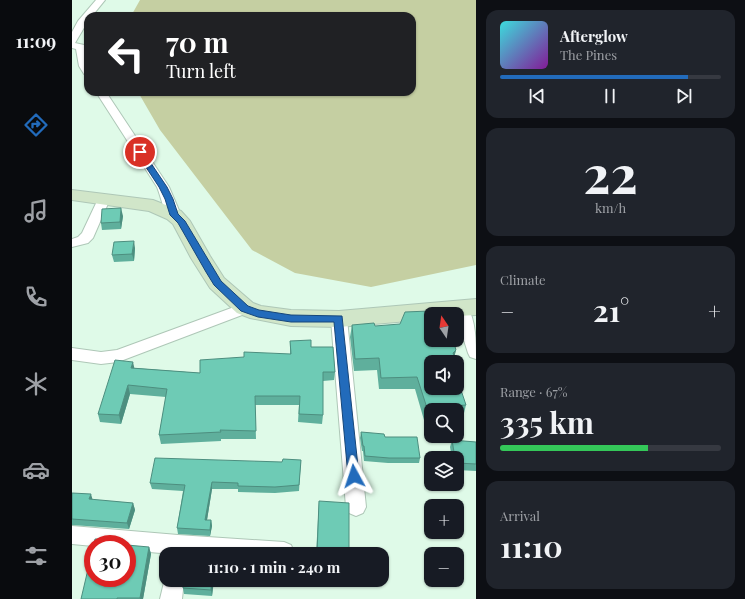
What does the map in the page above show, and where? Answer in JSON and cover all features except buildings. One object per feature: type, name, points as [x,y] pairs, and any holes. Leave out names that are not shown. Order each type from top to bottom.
[{"type":"main road","points":[[72,195],[153,206],[174,215],[181,221],[201,258],[217,283],[245,308],[258,313],[285,318],[339,318],[469,308]]},
{"type":"street","points":[[91,12],[101,0]]},
{"type":"street","points":[[72,41],[84,20]]},
{"type":"street","points":[[72,45],[81,48],[84,66]]},
{"type":"street","points":[[104,96],[163,187],[174,215]]},
{"type":"street","points":[[72,243],[83,240],[88,235],[104,199]]},
{"type":"street","points":[[72,354],[101,358],[118,356],[245,308]]},
{"type":"street","points":[[469,308],[476,353]]},
{"type":"street","points":[[339,318],[356,507]]},
{"type":"street","points":[[72,535],[159,547]]},
{"type":"street","points":[[171,599],[173,587]]},
{"type":"green space","points":[[140,0],[476,0],[476,265],[371,287],[295,273],[252,250],[160,130],[140,96],[416,96],[416,12],[133,12]]},
{"type":"route","points":[[140,152],[163,187],[174,215],[181,221],[201,258],[217,283],[245,308],[258,313],[291,318],[339,318],[354,476]]}]
